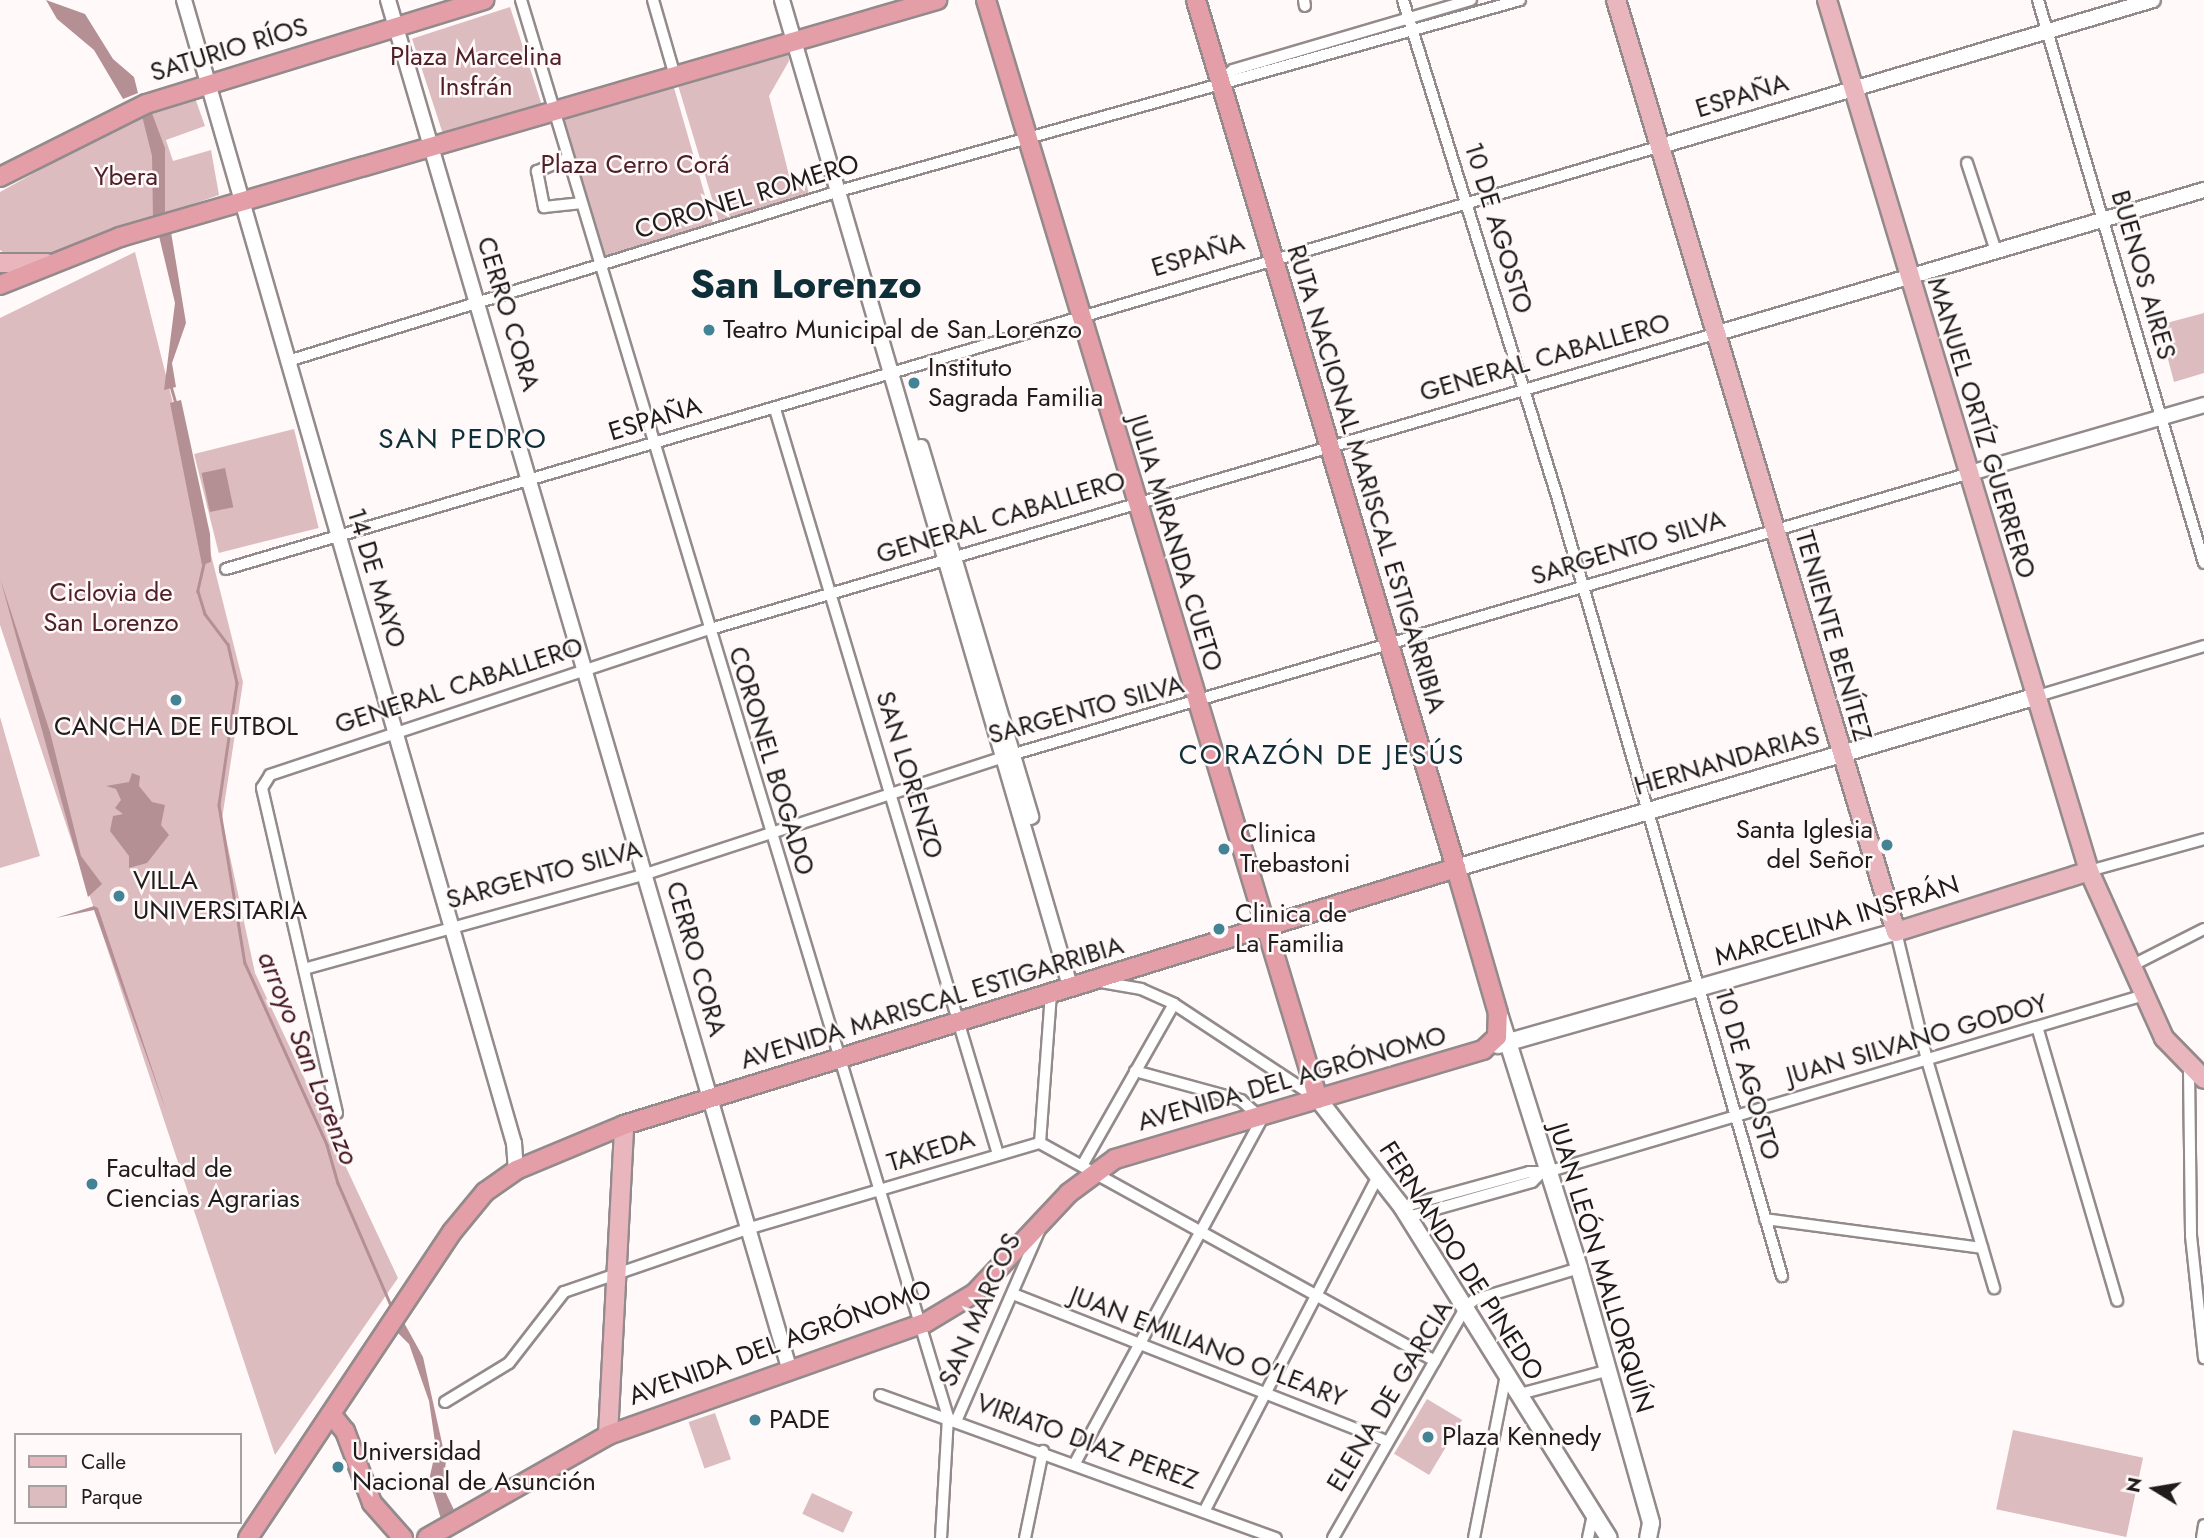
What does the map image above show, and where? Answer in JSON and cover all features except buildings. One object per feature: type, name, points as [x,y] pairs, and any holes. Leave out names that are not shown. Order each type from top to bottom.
[{"type":"highway","name":"SATURIO RÍOS","points":[[0,177],[160,99],[484,0]]},
{"type":"highway","points":[[0,285],[47,263],[149,229],[675,76],[799,43],[937,0]]},
{"type":"highway","name":"JULIA MIRANDA CUETO","points":[[986,0],[1079,317],[1138,502],[1196,704],[1318,1099]]},
{"type":"highway","name":"RUTA NACIONAL MARISCAL ESTIGARRIBIA","points":[[1196,0],[1498,1013]]},
{"type":"highway","name":"HERNANDARIAS","points":[[1265,930],[1456,868]]},
{"type":"highway","name":"AVENIDA MARISCAL ESTIGARRIBIA","points":[[516,1170],[620,1127],[840,1061],[1078,983],[1265,930]]},
{"type":"highway","points":[[1483,1050],[1499,1033],[1498,1013]]},
{"type":"highway","name":"AVENIDA DEL AGRÓNOMO","points":[[427,1538],[490,1499],[608,1435],[789,1368],[918,1325],[975,1293],[1044,1220],[1089,1167],[1262,1119],[1318,1099],[1483,1050]]},
{"type":"highway","points":[[247,1538],[469,1209],[516,1170]]},
{"type":"highway","points":[[331,1414],[345,1431],[372,1503],[402,1538]]},
{"type":"main road","name":"TENIENTE BENÍTEZ","points":[[1616,0],[1896,932]]},
{"type":"main road","name":"MANUEL ORTÍZ GUERRERO","points":[[1827,0],[1851,89],[2089,871],[2164,1038],[2199,1072]]},
{"type":"main road","points":[[0,263],[47,263]]},
{"type":"main road","name":"HERNANDARIAS","points":[[1456,868],[2034,697]]},
{"type":"main road","name":"MARCELINA INSFRÁN","points":[[1483,1050],[1896,932],[2089,871]]},
{"type":"main road","name":"JUAN LEÓN MALLORQUÍN","points":[[1498,1013],[1543,1173],[1579,1268],[1651,1523],[1648,1538]]},
{"type":"main road","name":"FERNANDO DE PINEDO","points":[[1318,1099],[1379,1174],[1405,1212],[1609,1538]]},
{"type":"main road","points":[[608,1435],[612,1275],[620,1127]]},
{"type":"street","name":"14 DE MAYO","points":[[184,0],[514,1143],[516,1170]]},
{"type":"street","name":"CERRO CORA","points":[[388,0],[532,481],[581,672],[646,874],[789,1368]]},
{"type":"street","name":"CORONEL BOGADO","points":[[521,0],[707,630],[918,1325],[953,1418],[941,1538]]},
{"type":"street","points":[[653,0],[675,76]]},
{"type":"street","points":[[782,0],[799,43],[894,375],[1078,983]]},
{"type":"street","points":[[791,0],[799,43]]},
{"type":"street","name":"10 DE AGOSTO","points":[[1403,0],[1583,588],[1645,811],[1782,1276]]},
{"type":"street","name":"CORONEL ROMERO","points":[[1220,81],[1233,70],[1471,0]]},
{"type":"street","name":"CORONEL ROMERO","points":[[288,361],[599,268],[842,191],[1220,81],[1237,83],[1520,0]]},
{"type":"street","name":"BUENOS AIRES","points":[[2038,0],[2204,563]]},
{"type":"street","name":"ESPAÑA","points":[[226,569],[894,375],[1271,258],[1661,146],[2047,29],[2152,0]]},
{"type":"street","points":[[568,158],[537,171],[544,206],[580,202]]},
{"type":"street","points":[[1967,163],[1995,248]]},
{"type":"street","name":"GENERAL CABALLERO","points":[[304,969],[263,782],[270,775],[396,729],[707,630],[1524,391],[1907,273],[2204,190]]},
{"type":"street","name":"SARGENTO SILVA","points":[[304,969],[452,925],[646,874],[768,831],[1009,756],[1389,648],[1775,528],[2204,405]]},
{"type":"street","name":"SAN LORENZO","points":[[775,410],[998,1154]]},
{"type":"street","name":"HERNANDARIAS","points":[[2034,697],[2204,646]]},
{"type":"street","name":"MARCELINA INSFRÁN","points":[[2089,871],[2204,839]]},
{"type":"street","points":[[2131,966],[2204,929]]},
{"type":"street","name":"TENIENTE BENÍTEZ","points":[[1896,932],[1927,1060],[1994,1288]]},
{"type":"street","points":[[304,969],[337,1112]]},
{"type":"street","name":"FERNANDO DE PINEDO","points":[[1078,983],[1128,985],[1174,1004],[1318,1099]]},
{"type":"street","points":[[1051,992],[1040,1143],[1315,1290],[1435,1361]]},
{"type":"street","name":"JUAN SILVANO GODOY","points":[[1405,1212],[1529,1171],[1543,1173],[1735,1115],[2038,1030],[2144,995]]},
{"type":"street","points":[[1089,1167],[1135,1071],[1174,1004]]},
{"type":"street","points":[[2038,1030],[2117,1301]]},
{"type":"street","points":[[1075,1463],[1262,1119],[1241,1100],[1135,1071]]},
{"type":"street","points":[[2199,1072],[2191,1236],[2204,1358]]},
{"type":"street","name":"TAKEDA","points":[[445,1402],[509,1363],[557,1295],[747,1229],[1040,1143]]},
{"type":"street","points":[[1206,1508],[1315,1290],[1379,1174]]},
{"type":"street","points":[[1765,1219],[1982,1248]]},
{"type":"street","name":"SAN MARCOS","points":[[953,1418],[1013,1294],[1044,1220]]},
{"type":"street","points":[[2191,1236],[2204,1238]]},
{"type":"street","name":"ELENA DE GARCIA","points":[[1333,1538],[1465,1308],[1474,1300],[1579,1268]]},
{"type":"street","name":"JUAN EMILIANO O'LEARY","points":[[1013,1294],[1264,1390],[1387,1441]]},
{"type":"street","points":[[1520,1394],[1606,1371]]},
{"type":"street","points":[[1474,1538],[1506,1375]]},
{"type":"street","name":"VIRIATO DIAZ PEREZ","points":[[880,1395],[953,1418],[1206,1508],[1254,1534],[1276,1538]]},
{"type":"street","points":[[1025,1538],[1043,1451]]},
{"type":"street","points":[[1588,1538],[1593,1514]]},
{"type":"street","points":[[2202,1538],[2204,1525]]},
{"type":"green space","name":"Plaza Marcelina Insfrán","points":[[510,7],[542,107],[444,139],[412,39]]},
{"type":"green space","points":[[788,49],[789,61],[769,96],[791,183],[805,179],[809,194],[719,222],[677,82]]},
{"type":"green space","name":"Plaza Cerro Corá","points":[[673,84],[714,227],[602,259],[561,116]]},
{"type":"green space","name":"Ybera","points":[[194,95],[205,126],[166,140],[173,161],[211,150],[219,195],[44,256],[8,256],[0,250],[0,192],[137,116]]},
{"type":"green space","name":"Ciclovia de San Lorenzo","points":[[135,252],[243,682],[222,819],[255,973],[398,1278],[275,1455],[0,625],[0,318]]},
{"type":"green space","points":[[2204,313],[2204,373],[2174,382],[2159,325]]},
{"type":"green space","points":[[294,429],[319,528],[219,553],[194,454]]},
{"type":"green space","points":[[0,717],[40,856],[0,868]]},
{"type":"green space","name":"Plaza Kennedy","points":[[1427,1399],[1462,1420],[1429,1475],[1394,1454]]},
{"type":"green space","points":[[715,1413],[731,1459],[704,1468],[689,1422]]},
{"type":"green space","points":[[2013,1430],[2143,1458],[2126,1537],[1996,1509]]},
{"type":"green space","points":[[812,1493],[853,1512],[843,1533],[802,1514]]},
{"type":"shaded area","points":[[46,0],[85,14],[113,59],[134,77],[138,93],[123,99],[94,50],[57,19]]},
{"type":"shaded area","points":[[150,108],[165,148],[165,215],[153,219],[152,156],[141,112]]},
{"type":"shaded area","points":[[171,232],[186,323],[172,363],[176,387],[164,390],[175,303],[159,236]]},
{"type":"shaded area","points":[[181,400],[210,534],[211,562],[202,565],[170,403]]},
{"type":"shaded area","points":[[225,468],[233,507],[210,512],[202,473]]},
{"type":"shaded area","points":[[0,578],[50,732],[81,856],[102,884],[88,897]]},
{"type":"shaded area","points":[[132,773],[140,776],[139,786],[152,802],[165,805],[161,825],[169,835],[147,863],[129,868],[129,856],[110,831],[113,816],[123,814],[115,808],[121,800],[116,789],[106,786],[129,782]]},
{"type":"shaded area","points":[[94,906],[98,908],[167,1113],[94,910],[56,918]]},
{"type":"shaded area","points":[[402,1319],[423,1357],[446,1461],[443,1487],[455,1512],[441,1519],[429,1480],[436,1449],[429,1401],[409,1344],[395,1330]]},
{"type":"waterway","name":"arroyo San Lorenzo","points":[[171,386],[176,403]]},
{"type":"waterway","name":"arroyo San Lorenzo","points":[[204,564],[198,591],[205,614],[228,644],[237,683],[219,805],[245,963],[327,1145],[338,1183],[393,1310]]},
{"type":"place","name":"Teatro Municipal de San Lorenzo","points":[[709,330]]},
{"type":"place","name":"Instituto Sagrada Familia","points":[[914,383]]},
{"type":"place","name":"CANCHA DE FUTBOL","points":[[176,700]]},
{"type":"place","name":"Santa Iglesia del Señor","points":[[1887,845]]},
{"type":"place","name":"Clinica Trebastoni","points":[[1224,849]]},
{"type":"place","name":"VILLA UNIVERSITARIA","points":[[119,896]]},
{"type":"place","name":"Clinica de La Familia","points":[[1219,929]]},
{"type":"place","name":"Facultad de Ciencias Agrarias","points":[[92,1184]]},
{"type":"place","name":"PADE","points":[[755,1420]]},
{"type":"place","name":"Plaza Kennedy","points":[[1428,1437]]},
{"type":"place","name":"Universidad Nacional de Asunción","points":[[338,1467]]},
{"type":"district","name":"San Lorenzo","points":[[806,284]]},
{"type":"district","name":"SAN PEDRO","points":[[463,439]]},
{"type":"district","name":"CORAZÓN DE JESÚS","points":[[1322,755]]}]
